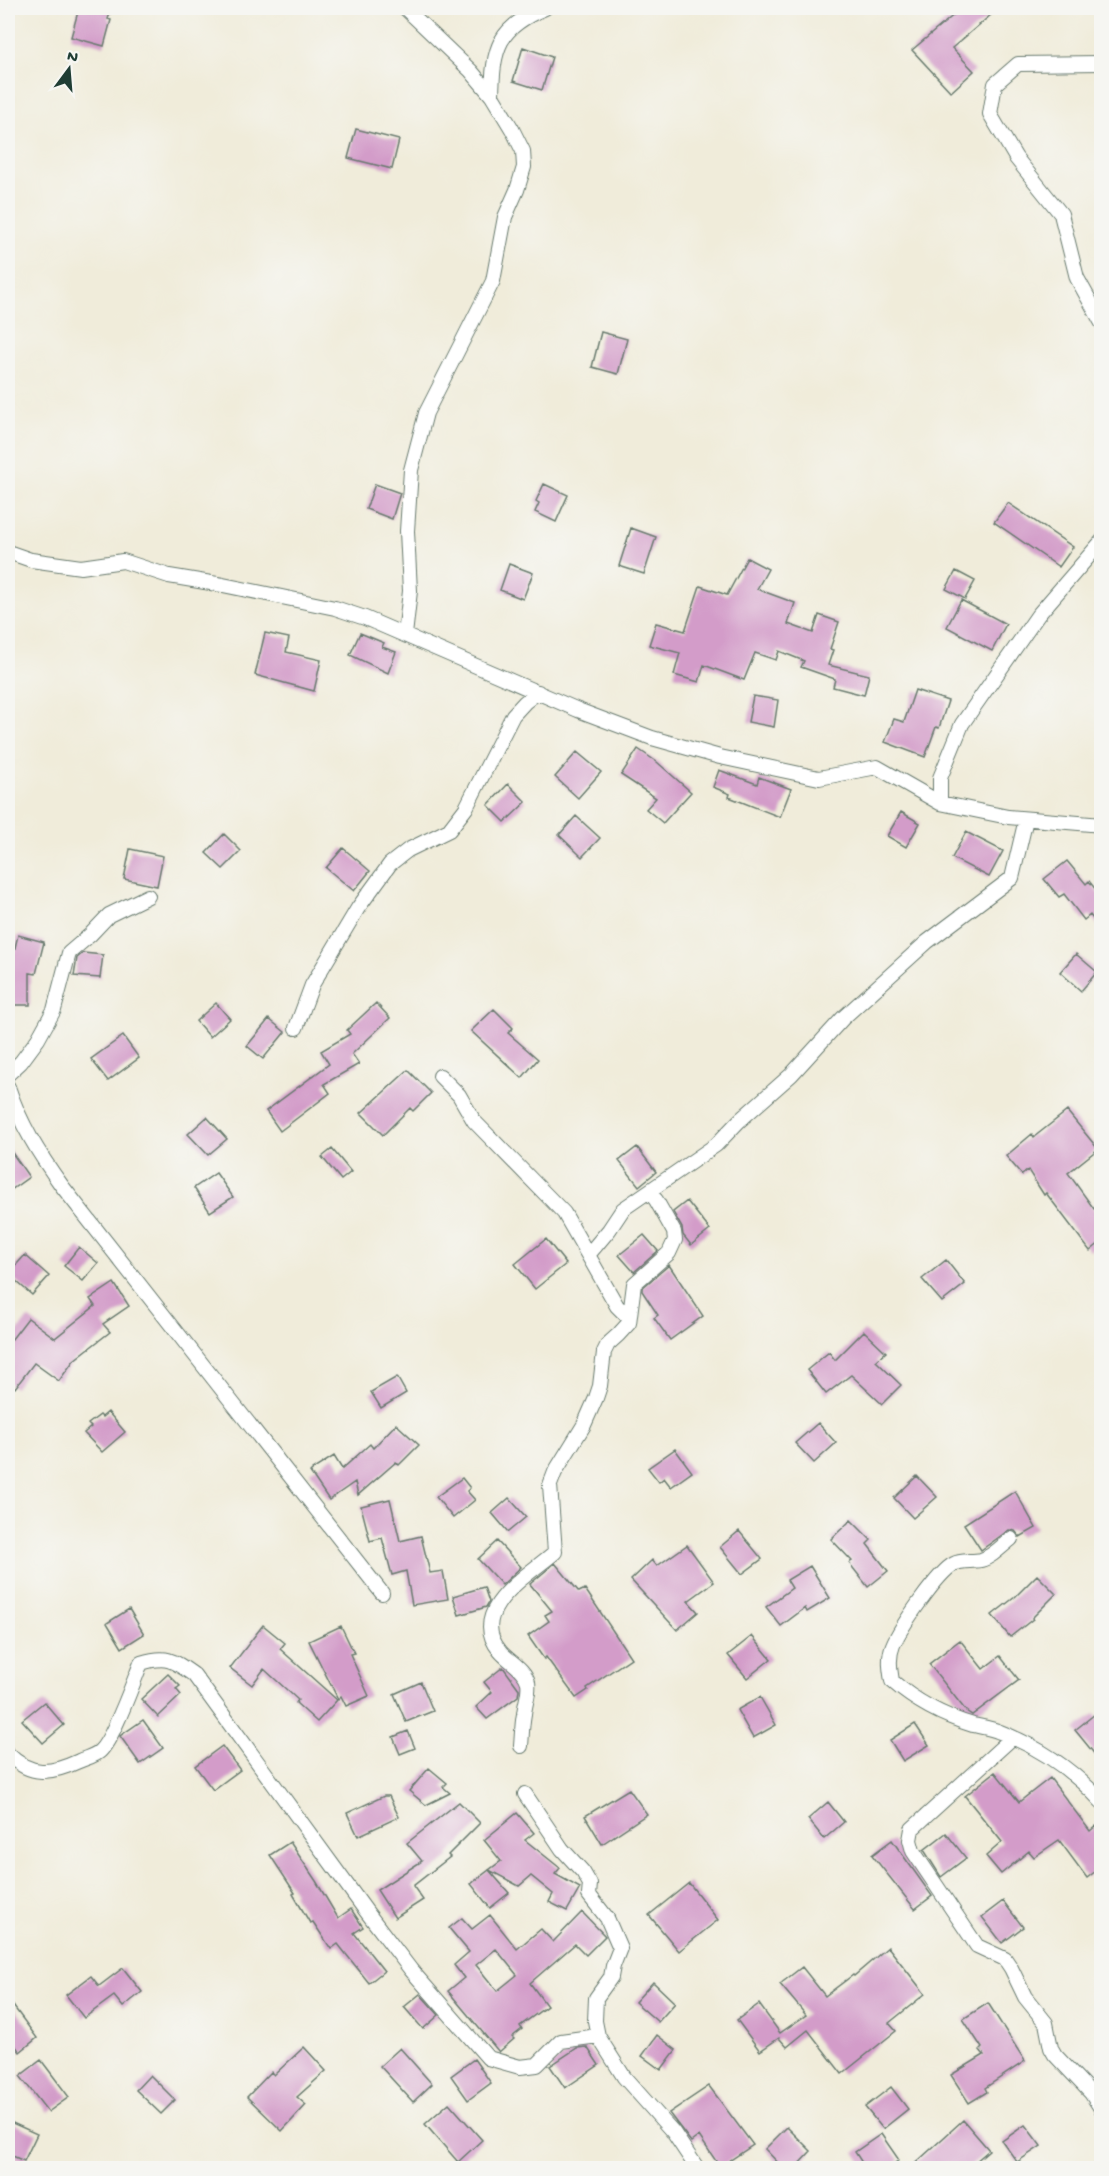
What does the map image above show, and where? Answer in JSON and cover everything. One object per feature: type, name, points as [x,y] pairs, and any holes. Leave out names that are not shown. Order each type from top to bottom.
[{"type":"street","points":[[405,8],[471,71],[492,96],[523,151],[524,167],[518,190],[505,218],[493,281],[426,413],[411,470],[407,531],[410,591],[405,636]]},
{"type":"street","points":[[492,96],[495,55],[501,39],[525,16],[545,8]]},
{"type":"street","points":[[1101,63],[1018,64],[995,84],[990,114],[1016,158],[1061,214],[1077,278],[1101,323]]},
{"type":"street","points":[[940,803],[940,778],[962,724],[1038,615],[1101,541]]},
{"type":"street","points":[[8,552],[31,560],[81,567],[123,561],[169,576],[335,608],[652,738],[720,757],[819,778],[877,767],[940,803],[1008,817],[1101,825]]},
{"type":"street","points":[[297,1028],[312,985],[357,908],[390,864],[408,850],[449,830],[466,808],[513,715],[538,692]]},
{"type":"street","points":[[588,1255],[623,1209],[716,1145],[739,1121],[791,1075],[843,1018],[927,942],[1011,878],[1026,819]]},
{"type":"street","points":[[8,1074],[21,1062],[38,1039],[54,1010],[69,953],[109,915],[148,896]]},
{"type":"street","points":[[440,1076],[459,1095],[474,1121],[564,1213],[617,1306],[629,1318]]},
{"type":"street","points":[[8,1087],[12,1115],[62,1186],[382,1593]]},
{"type":"street","points":[[521,1746],[528,1681],[491,1638],[492,1612],[496,1604],[555,1552],[550,1485],[555,1472],[584,1425],[596,1398],[600,1386],[604,1352],[608,1344],[629,1323],[634,1284],[669,1253],[675,1240],[674,1232],[649,1192]]},
{"type":"street","points":[[1011,1539],[989,1557],[954,1563],[946,1570],[913,1611],[893,1646],[889,1665],[891,1681],[908,1695],[941,1712],[1000,1732],[1042,1751],[1090,1789],[1101,1802]]},
{"type":"street","points":[[8,1754],[18,1764],[40,1772],[58,1770],[100,1752],[141,1663],[158,1658],[176,1663],[194,1675],[411,1970],[488,2058],[520,2067],[537,2066],[561,2041],[598,2036]]},
{"type":"street","points":[[1012,1738],[912,1829],[910,1840],[913,1851],[977,1946],[1005,1959],[1025,1997],[1046,2023],[1051,2048],[1055,2055],[1091,2093],[1101,2110]]},
{"type":"street","points":[[525,1794],[562,1849],[583,1872],[590,1884],[589,1895],[606,1918],[620,1948],[611,1977],[596,1998],[595,2021],[598,2036],[624,2077],[673,2132],[697,2169]]},
{"type":"building","points":[[79,8],[112,8],[104,46],[71,37]]},
{"type":"building","points":[[962,8],[999,8],[952,48],[974,71],[951,92],[912,50]]},
{"type":"building","points":[[523,47],[552,57],[542,90],[513,81]]},
{"type":"building","points":[[356,129],[399,140],[392,169],[348,158]]},
{"type":"building","points":[[601,332],[627,339],[618,374],[592,367]]},
{"type":"building","points":[[375,484],[400,493],[392,519],[366,509]]},
{"type":"building","points":[[544,484],[568,495],[556,522],[535,512],[539,503],[536,501]]},
{"type":"building","points":[[1008,503],[1073,547],[1059,567],[994,522]]},
{"type":"building","points":[[631,528],[656,537],[644,574],[619,566]]},
{"type":"building","points":[[747,558],[768,569],[757,589],[795,603],[788,624],[813,633],[819,615],[839,622],[830,649],[833,650],[828,665],[869,675],[864,695],[833,687],[835,679],[801,667],[804,661],[779,651],[776,660],[755,653],[744,680],[704,665],[699,682],[674,675],[680,653],[649,645],[656,623],[685,631],[700,586],[727,595]]},
{"type":"building","points":[[509,564],[533,573],[523,599],[500,590]]},
{"type":"building","points":[[956,571],[975,581],[965,599],[946,589]]},
{"type":"building","points":[[961,600],[1006,624],[992,651],[947,627]]},
{"type":"building","points":[[265,633],[289,638],[286,652],[321,660],[314,691],[255,675]]},
{"type":"building","points":[[360,633],[384,643],[382,647],[396,652],[388,673],[350,655]]},
{"type":"building","points":[[915,690],[948,701],[939,728],[936,727],[925,757],[885,742],[894,719],[904,722]]},
{"type":"building","points":[[753,696],[778,700],[774,727],[748,722]]},
{"type":"building","points":[[638,749],[657,762],[691,792],[663,823],[646,809],[656,798],[621,775]]},
{"type":"building","points":[[577,752],[601,772],[578,798],[555,777]]},
{"type":"building","points":[[719,770],[757,784],[759,777],[791,789],[780,817],[729,797],[730,794],[713,787]]},
{"type":"building","points":[[508,784],[526,802],[505,822],[488,805]]},
{"type":"building","points":[[901,812],[920,823],[906,847],[887,836]]},
{"type":"building","points":[[576,816],[600,838],[582,857],[559,835]]},
{"type":"building","points":[[966,832],[1003,851],[989,877],[952,858]]},
{"type":"building","points":[[224,834],[241,851],[223,869],[206,853]]},
{"type":"building","points":[[343,848],[370,871],[354,891],[326,868]]},
{"type":"building","points":[[130,849],[163,856],[157,886],[124,879]]},
{"type":"building","points":[[1067,861],[1086,884],[1089,881],[1101,896],[1101,929],[1090,915],[1084,920],[1064,894],[1059,897],[1044,879]]},
{"type":"building","points":[[18,935],[44,942],[36,974],[30,973],[30,1005],[8,1005],[8,977]]},
{"type":"building","points":[[83,953],[103,955],[100,978],[74,976],[77,958]]},
{"type":"building","points":[[1076,954],[1097,972],[1081,991],[1060,972]]},
{"type":"building","points":[[216,1003],[230,1019],[210,1037],[196,1021]]},
{"type":"building","points":[[376,1003],[390,1018],[352,1054],[359,1064],[324,1084],[330,1093],[280,1131],[266,1111],[329,1064],[321,1051],[350,1034],[347,1030]]},
{"type":"building","points":[[494,1009],[513,1028],[508,1033],[538,1059],[522,1078],[471,1031]]},
{"type":"building","points":[[269,1019],[285,1032],[263,1059],[247,1046]]},
{"type":"building","points":[[123,1036],[139,1058],[108,1081],[91,1059]]},
{"type":"building","points":[[408,1070],[431,1093],[413,1111],[410,1108],[383,1135],[361,1113]]},
{"type":"building","points":[[1067,1111],[1098,1149],[1068,1173],[1094,1209],[1101,1204],[1101,1242],[1090,1251],[1046,1193],[1044,1195],[1028,1170],[1022,1175],[1006,1156],[1032,1134],[1034,1137]]},
{"type":"building","points":[[207,1117],[227,1139],[208,1155],[188,1134]]},
{"type":"building","points":[[8,1147],[29,1177],[8,1192]]},
{"type":"building","points":[[637,1147],[656,1172],[639,1186],[619,1161]]},
{"type":"building","points":[[332,1149],[351,1172],[341,1180],[322,1157]]},
{"type":"building","points":[[216,1173],[233,1197],[210,1212],[194,1188]]},
{"type":"building","points":[[687,1201],[710,1230],[691,1245],[683,1235],[682,1228],[673,1212]]},
{"type":"building","points":[[644,1235],[658,1251],[634,1272],[619,1255]]},
{"type":"building","points":[[546,1239],[566,1264],[535,1289],[515,1264]]},
{"type":"building","points":[[79,1247],[98,1263],[83,1281],[64,1266]]},
{"type":"building","points":[[25,1255],[49,1276],[32,1295],[8,1274]]},
{"type":"building","points":[[946,1260],[965,1284],[942,1302],[922,1279]]},
{"type":"building","points":[[669,1265],[703,1316],[670,1340],[654,1318],[658,1315],[642,1291],[642,1288]]},
{"type":"building","points":[[114,1283],[129,1306],[103,1324],[110,1332],[74,1360],[59,1381],[34,1363],[15,1388],[8,1382],[8,1344],[28,1318],[55,1338],[95,1306],[90,1299]]},
{"type":"building","points":[[864,1331],[886,1352],[876,1361],[901,1385],[882,1404],[851,1375],[826,1394],[807,1370],[829,1352],[835,1360]]},
{"type":"building","points":[[397,1377],[406,1393],[381,1408],[371,1392]]},
{"type":"building","points":[[108,1412],[125,1432],[102,1452],[84,1433],[91,1427],[88,1424]]},
{"type":"building","points":[[818,1423],[836,1443],[814,1463],[795,1443]]},
{"type":"building","points":[[396,1424],[419,1445],[399,1465],[396,1462],[358,1495],[355,1482],[329,1500],[310,1472],[334,1456],[342,1469],[370,1444],[373,1448]]},
{"type":"building","points":[[675,1449],[692,1472],[671,1487],[664,1478],[659,1482],[648,1468]]},
{"type":"building","points":[[917,1476],[937,1497],[913,1518],[894,1498]]},
{"type":"building","points":[[462,1478],[470,1488],[467,1491],[475,1500],[453,1518],[436,1497]]},
{"type":"building","points":[[1015,1491],[1036,1528],[1020,1537],[1015,1531],[1009,1530],[981,1550],[964,1524]]},
{"type":"building","points":[[509,1498],[526,1517],[508,1532],[492,1513]]},
{"type":"building","points":[[390,1499],[400,1541],[421,1536],[430,1573],[443,1571],[448,1599],[412,1605],[406,1571],[392,1575],[382,1538],[370,1541],[361,1506]]},
{"type":"building","points":[[851,1520],[871,1540],[867,1544],[888,1571],[868,1587],[849,1563],[852,1561],[831,1539]]},
{"type":"building","points":[[739,1531],[762,1559],[742,1574],[720,1547]]},
{"type":"building","points":[[497,1541],[521,1567],[502,1585],[478,1559]]},
{"type":"building","points":[[687,1545],[714,1582],[688,1601],[698,1612],[677,1630],[631,1580],[652,1560],[657,1566]]},
{"type":"building","points":[[555,1563],[579,1592],[585,1589],[631,1658],[576,1698],[528,1636],[549,1621],[545,1615],[552,1611],[530,1584]]},
{"type":"building","points":[[810,1566],[830,1598],[807,1612],[805,1608],[781,1626],[766,1607],[792,1588],[787,1580]]},
{"type":"building","points":[[1037,1575],[1056,1594],[1033,1619],[1010,1637],[992,1615],[1015,1597]]},
{"type":"building","points":[[484,1587],[489,1602],[486,1607],[459,1615],[453,1596]]},
{"type":"building","points":[[129,1609],[144,1634],[122,1648],[107,1623]]},
{"type":"building","points":[[263,1625],[285,1643],[280,1649],[337,1700],[317,1722],[296,1703],[298,1700],[264,1669],[252,1685],[230,1668]]},
{"type":"building","points":[[341,1626],[354,1653],[350,1654],[369,1696],[346,1706],[341,1696],[338,1699],[309,1641]]},
{"type":"building","points":[[752,1636],[771,1659],[747,1678],[728,1655]]},
{"type":"building","points":[[960,1640],[983,1669],[1000,1656],[1019,1680],[972,1715],[966,1711],[929,1664]]},
{"type":"building","points":[[503,1667],[519,1689],[518,1696],[487,1719],[476,1707],[492,1692],[484,1682]]},
{"type":"building","points":[[168,1674],[180,1686],[176,1689],[181,1695],[158,1717],[141,1699]]},
{"type":"building","points":[[421,1682],[433,1711],[406,1722],[394,1694]]},
{"type":"building","points":[[760,1697],[776,1725],[753,1738],[737,1710]]},
{"type":"building","points":[[44,1702],[64,1725],[43,1743],[22,1720]]},
{"type":"building","points":[[1095,1714],[1101,1723],[1101,1762],[1075,1730]]},
{"type":"building","points":[[143,1720],[163,1748],[140,1764],[120,1736]]},
{"type":"building","points":[[915,1724],[929,1745],[903,1761],[890,1740]]},
{"type":"building","points":[[408,1731],[415,1748],[400,1754],[393,1737]]},
{"type":"building","points":[[222,1746],[240,1770],[213,1790],[195,1766]]},
{"type":"building","points":[[429,1768],[447,1783],[443,1787],[450,1793],[426,1805],[409,1791]]},
{"type":"building","points":[[995,1772],[1019,1802],[1050,1778],[1090,1831],[1096,1826],[1101,1833],[1101,1867],[1087,1878],[1059,1840],[1034,1857],[1029,1851],[1001,1874],[986,1856],[1002,1842],[965,1796]]},
{"type":"building","points":[[629,1789],[647,1814],[602,1844],[585,1816]]},
{"type":"building","points":[[384,1796],[389,1796],[399,1817],[358,1836],[347,1813]]},
{"type":"building","points":[[459,1802],[480,1823],[448,1855],[450,1857],[413,1886],[423,1900],[395,1918],[377,1890],[422,1861],[407,1843]]},
{"type":"building","points":[[828,1802],[844,1822],[824,1839],[808,1819]]},
{"type":"building","points":[[517,1813],[534,1833],[525,1840],[560,1868],[555,1874],[580,1888],[567,1911],[549,1902],[553,1894],[531,1876],[519,1886],[489,1870],[501,1861],[484,1840]]},
{"type":"building","points":[[946,1833],[966,1858],[941,1877],[924,1850]]},
{"type":"building","points":[[892,1840],[932,1896],[915,1909],[872,1855]]},
{"type":"building","points":[[290,1842],[338,1918],[351,1909],[363,1927],[354,1933],[384,1971],[369,1983],[338,1944],[331,1949],[313,1922],[310,1923],[293,1894],[295,1893],[270,1855]]},
{"type":"building","points":[[489,1870],[509,1893],[490,1908],[471,1884]]},
{"type":"building","points":[[689,1883],[718,1920],[679,1951],[649,1915]]},
{"type":"building","points":[[1003,1901],[1023,1927],[1002,1943],[982,1917]]},
{"type":"building","points":[[582,1912],[605,1936],[586,1955],[575,1944],[530,1983],[547,2006],[520,2026],[522,2029],[512,2037],[514,2039],[499,2052],[448,1991],[464,1978],[454,1965],[469,1952],[449,1928],[462,1918],[472,1929],[490,1915],[517,1949],[541,1929],[553,1942]],"holes":[[[496,1949],[517,1975],[497,1991],[476,1965]]]},
{"type":"building","points":[[888,1947],[925,1994],[889,2023],[896,2031],[842,2074],[808,2030],[787,2047],[779,2038],[760,2051],[737,2020],[759,2004],[780,2033],[806,2015],[780,1984],[802,1967],[825,1996],[854,1976]]},
{"type":"building","points":[[123,1968],[142,1992],[123,2007],[114,1996],[84,2018],[66,1995],[91,1976],[99,1986]]},
{"type":"building","points":[[653,1982],[675,2003],[658,2022],[635,2002]]},
{"type":"building","points":[[420,1994],[439,2015],[423,2029],[404,2007]]},
{"type":"building","points":[[8,1999],[37,2038],[20,2052],[8,2036]]},
{"type":"building","points":[[988,2003],[1025,2061],[985,2088],[987,2092],[969,2103],[951,2075],[984,2055],[963,2019]]},
{"type":"building","points":[[657,2035],[676,2050],[661,2070],[642,2056]]},
{"type":"building","points":[[304,2047],[326,2071],[297,2097],[306,2105],[282,2131],[247,2097],[271,2072],[274,2075]]},
{"type":"building","points":[[587,2047],[599,2065],[565,2088],[550,2066],[577,2048]]},
{"type":"building","points":[[400,2048],[432,2084],[413,2102],[380,2066]]},
{"type":"building","points":[[474,2059],[491,2083],[468,2100],[451,2076]]},
{"type":"building","points":[[41,2060],[69,2097],[48,2112],[20,2076]]},
{"type":"building","points":[[150,2075],[175,2100],[161,2114],[136,2090]]},
{"type":"building","points":[[709,2086],[753,2145],[720,2167],[699,2136],[691,2142],[669,2113]]},
{"type":"building","points":[[891,2087],[908,2109],[883,2129],[865,2107]]},
{"type":"building","points":[[449,2103],[482,2140],[458,2162],[425,2124]]},
{"type":"building","points":[[963,2120],[989,2150],[967,2169],[909,2169]]},
{"type":"building","points":[[8,2121],[37,2134],[24,2161],[8,2154]]},
{"type":"building","points":[[1025,2125],[1041,2146],[1017,2162],[1002,2141]]},
{"type":"building","points":[[787,2127],[811,2151],[794,2169],[784,2169],[765,2149]]},
{"type":"building","points":[[881,2134],[899,2160],[887,2169],[866,2169],[855,2152]]}]
